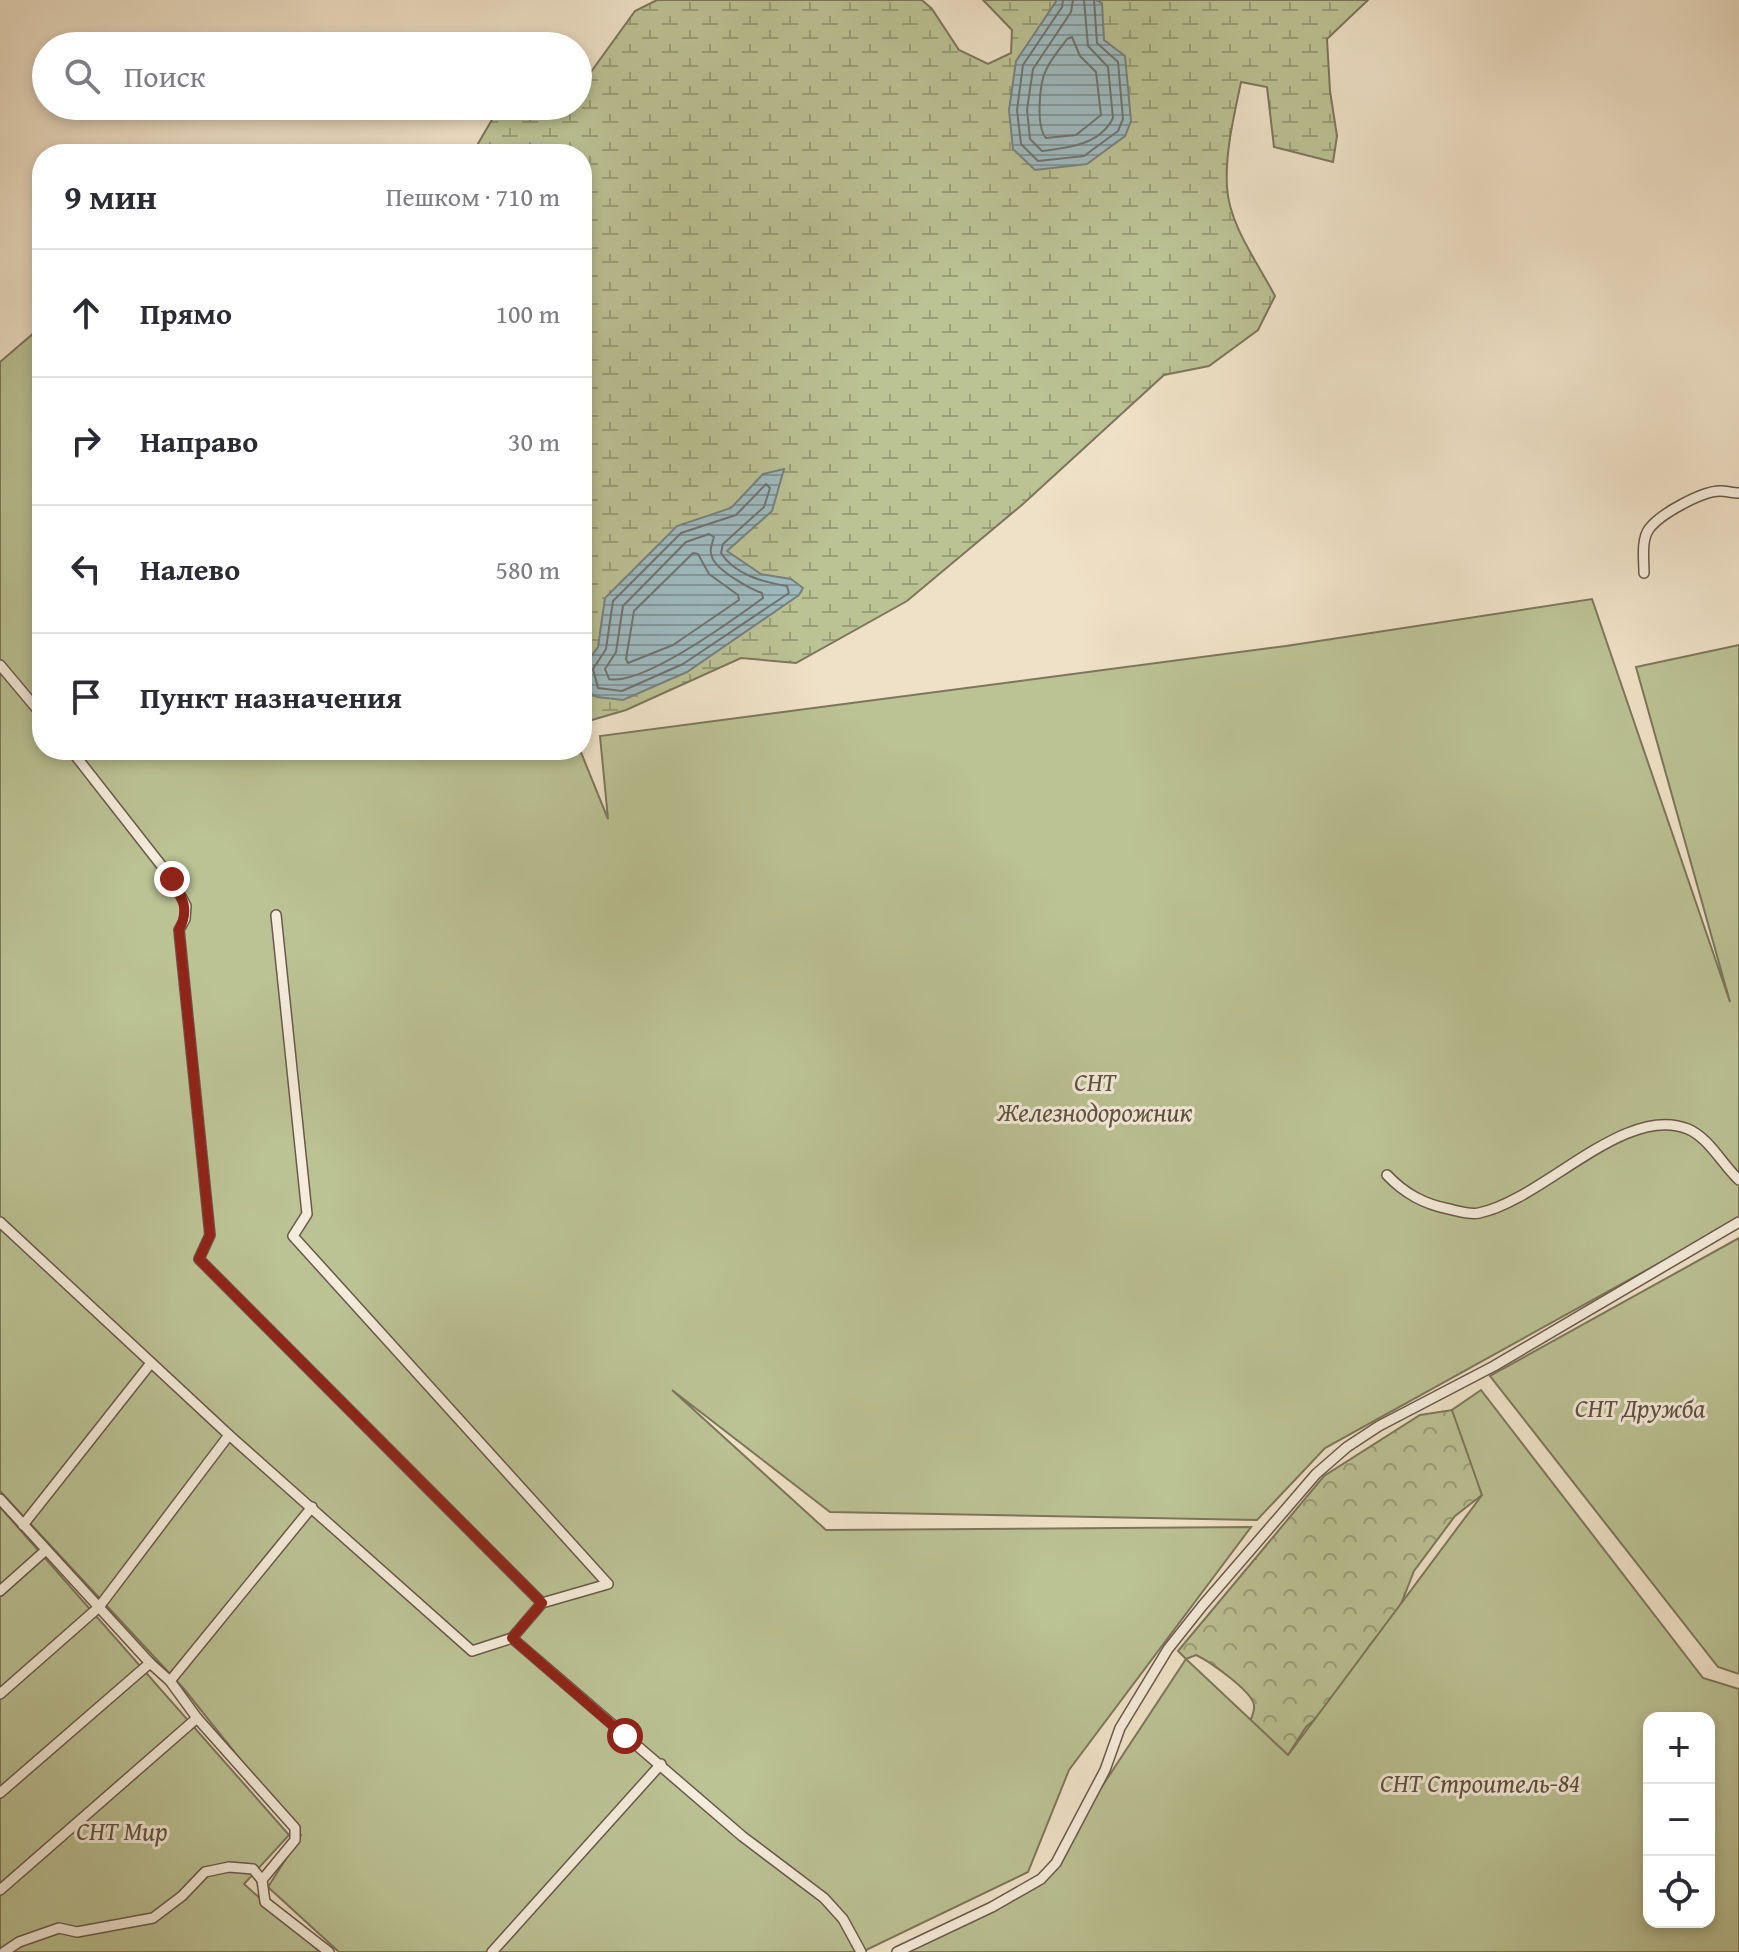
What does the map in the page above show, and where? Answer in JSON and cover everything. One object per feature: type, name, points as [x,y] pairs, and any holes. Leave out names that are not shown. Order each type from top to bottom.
[{"type":"street","points":[[1644,573],[1648,530],[1669,512],[1699,496],[1718,491],[1739,493]]},
{"type":"street","points":[[0,665],[32,703]]},
{"type":"street","points":[[79,760],[172,879],[186,906],[185,919],[179,930],[210,1235],[199,1259],[542,1603]]},
{"type":"street","points":[[0,1222],[229,1435],[472,1651],[512,1638],[542,1603],[608,1584],[293,1236],[307,1214],[276,915]]},
{"type":"street","points":[[1387,1175],[1399,1188],[1428,1205],[1477,1214],[1520,1198],[1605,1143],[1636,1129],[1665,1123],[1689,1129],[1707,1143],[1739,1180]]},
{"type":"street","points":[[897,1952],[992,1907],[1041,1879],[1056,1863],[1105,1770],[1120,1728],[1168,1649],[1295,1498],[1337,1456],[1379,1426],[1494,1366],[1739,1222]]},
{"type":"street","points":[[23,1525],[151,1363]]},
{"type":"street","points":[[0,1694],[99,1607],[229,1435]]},
{"type":"street","points":[[0,1499],[170,1681],[197,1718],[295,1828],[295,1840],[262,1880]]},
{"type":"street","points":[[170,1681],[312,1507]]},
{"type":"street","points":[[0,1591],[46,1550]]},
{"type":"street","points":[[512,1638],[742,1836],[824,1898],[843,1919],[861,1952]]},
{"type":"street","points":[[0,1793],[150,1663]]},
{"type":"street","points":[[0,1890],[197,1718]]},
{"type":"street","points":[[492,1952],[661,1764]]},
{"type":"street","points":[[4,1952],[19,1942],[59,1928],[77,1932],[153,1918],[182,1896],[205,1872],[229,1867],[253,1869],[262,1880],[265,1902],[329,1952]]},
{"type":"green space","points":[[657,0],[922,0],[932,9],[959,50],[988,64],[1011,53],[1012,30],[983,0],[1368,0],[1327,39],[1337,136],[1333,162],[1274,147],[1267,87],[1241,82],[1229,147],[1227,187],[1233,215],[1245,243],[1275,296],[1258,330],[1209,366],[1164,375],[1023,504],[907,601],[796,663],[741,658],[626,710],[592,720],[592,144],[478,144],[492,120],[592,120],[592,70],[635,11]]},
{"type":"green space","name":"СНТ Железнодорожник","points":[[32,335],[32,760],[584,760],[608,819],[600,736],[1286,646],[1592,599],[1730,1002],[1636,667],[1739,645],[1739,1219],[1325,1448],[1257,1520],[830,1512],[672,1390],[826,1530],[1251,1527],[1069,1770],[1028,1872],[862,1952],[339,1952],[268,1887],[301,1835],[184,1689],[0,1491],[0,362]]},
{"type":"green space","name":"СНТ Дружба","points":[[1739,1238],[1739,1674],[1718,1667],[1490,1376]]},
{"type":"green space","name":"СНТ Строитель-84","points":[[1481,1390],[1703,1678],[1739,1689],[1739,1952],[893,1952],[1041,1879],[1186,1659],[1288,1755],[1482,1495],[1452,1410]]},
{"type":"green space","points":[[1452,1410],[1482,1495],[1455,1516],[1414,1571],[1398,1612],[1369,1646],[1341,1697],[1306,1727],[1288,1755],[1246,1729],[1254,1705],[1246,1692],[1202,1658],[1196,1655],[1186,1659],[1178,1651],[1324,1476],[1420,1415]]},
{"type":"green space","name":"СНТ Мир","points":[[0,1507],[289,1835],[244,1884],[320,1952],[0,1952]]},
{"type":"water","points":[[1057,0],[1096,0],[1102,3],[1104,40],[1125,56],[1131,121],[1125,136],[1087,164],[1035,170],[1013,149],[1009,110],[1016,61]]},
{"type":"water","points":[[784,469],[772,511],[727,551],[761,574],[791,579],[803,588],[799,595],[687,672],[623,700],[592,694],[592,655],[598,647],[605,598],[677,526],[731,508],[763,474]]},
{"type":"route","points":[[172,879],[186,906],[185,919],[179,930],[210,1235],[199,1259],[542,1603],[512,1638],[625,1736]]}]
